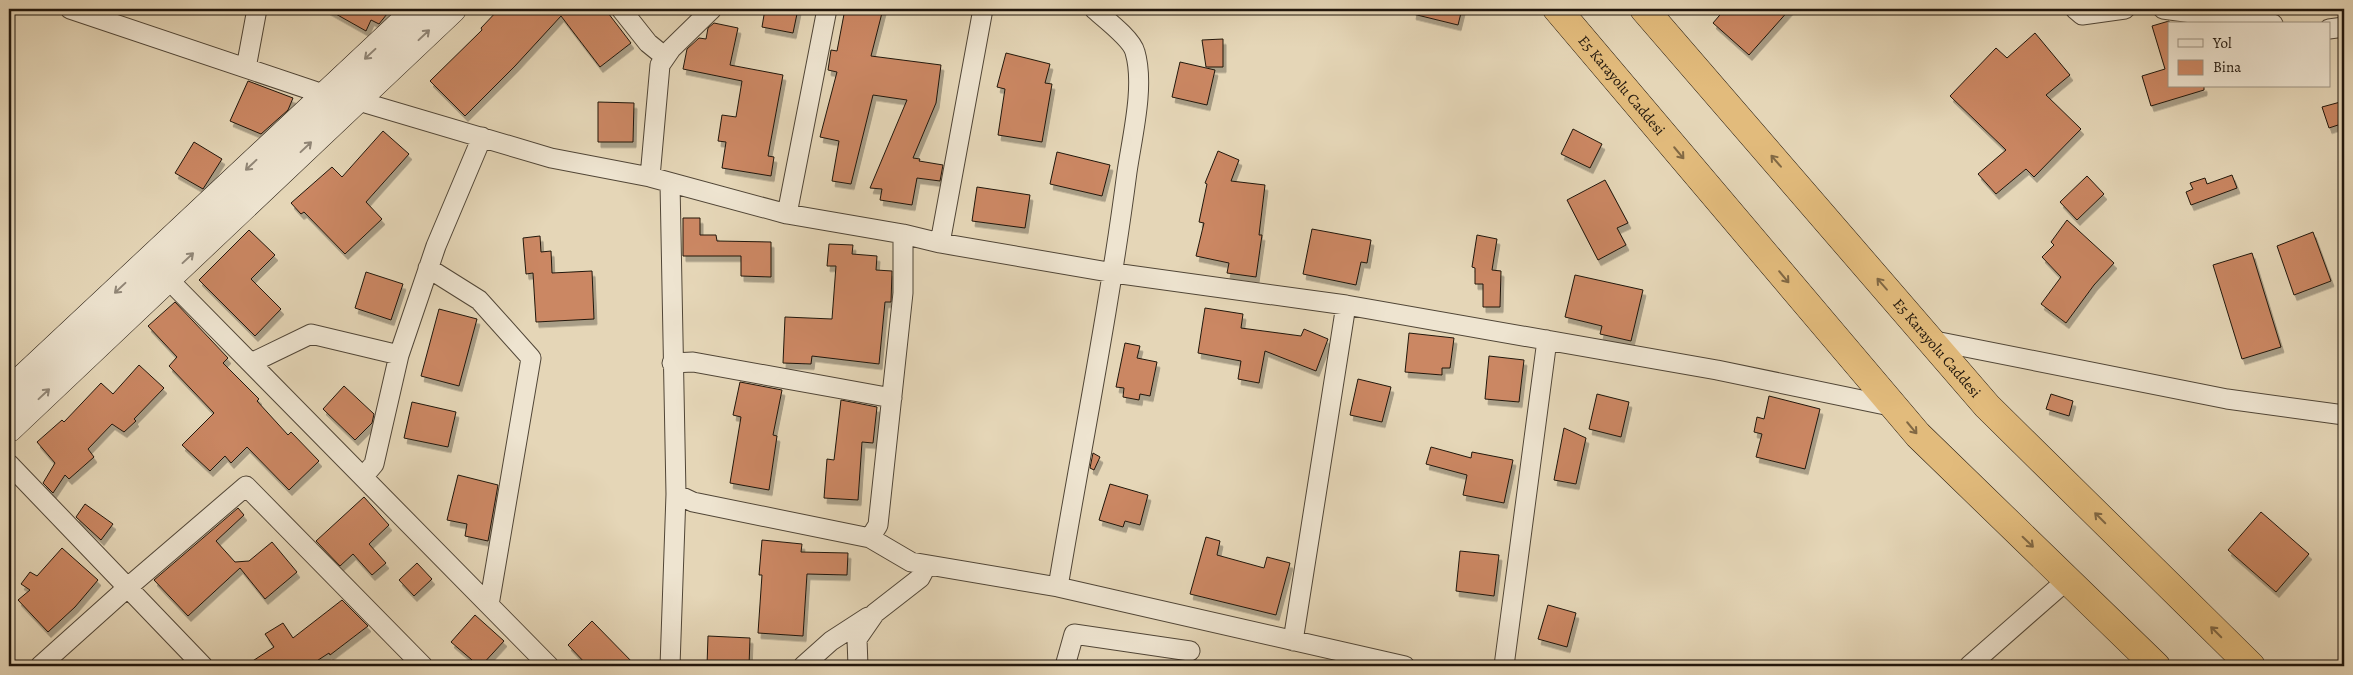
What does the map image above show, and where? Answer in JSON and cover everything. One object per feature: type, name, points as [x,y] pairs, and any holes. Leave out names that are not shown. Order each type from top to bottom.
[{"type":"highway","name":"E5 Karayolu Caddesi","points":[[1558,9],[1918,434],[2156,666]]},
{"type":"highway","name":"E5 Karayolu Caddesi","points":[[1644,9],[1987,406],[2251,666]]},
{"type":"street","points":[[70,9],[326,95],[355,100],[551,158],[650,177],[787,214],[1114,273],[1346,305],[1547,340],[1717,370],[1895,407]]},
{"type":"street","points":[[246,68],[257,9]]},
{"type":"street","points":[[9,428],[158,269],[326,95],[418,9]]},
{"type":"street","points":[[9,392],[158,269],[355,100],[452,9]]},
{"type":"street","points":[[621,9],[648,43],[664,56]]},
{"type":"street","points":[[650,177],[658,74],[664,56],[712,9]]},
{"type":"street","points":[[787,214],[827,9]]},
{"type":"street","points":[[940,243],[983,9]]},
{"type":"street","points":[[1058,587],[1080,452],[1114,273],[1139,84],[1135,51],[1119,32],[1094,9]]},
{"type":"street","points":[[2075,9],[2082,15],[2125,9]]},
{"type":"street","points":[[2163,9],[2258,22]]},
{"type":"street","points":[[2330,29],[2344,27]]},
{"type":"street","points":[[363,477],[374,464],[398,354],[428,268],[482,137]]},
{"type":"street","points":[[670,183],[676,494],[670,666]]},
{"type":"street","points":[[870,538],[878,525],[903,294],[902,234]]},
{"type":"street","points":[[428,268],[479,300],[531,358],[488,605]]},
{"type":"street","points":[[158,269],[549,666]]},
{"type":"street","points":[[1293,641],[1346,305]]},
{"type":"street","points":[[251,363],[312,334],[398,354]]},
{"type":"street","points":[[1504,666],[1547,340]]},
{"type":"street","points":[[1930,340],[2227,399],[2344,415]]},
{"type":"street","points":[[672,363],[693,362],[892,398]]},
{"type":"street","points":[[9,464],[203,666]]},
{"type":"street","points":[[40,666],[246,486],[423,666]]},
{"type":"street","points":[[676,494],[693,502],[870,538],[910,562],[1058,587],[1405,666]]},
{"type":"street","points":[[804,666],[831,641],[875,613],[920,578],[927,565]]},
{"type":"street","points":[[1969,666],[2067,580]]},
{"type":"street","points":[[858,666],[857,639],[875,613]]},
{"type":"street","points":[[1065,666],[1074,634],[1190,652]]},
{"type":"building","points":[[327,9],[391,9],[379,24],[371,20],[366,31]]},
{"type":"building","points":[[499,9],[605,9],[631,43],[600,67],[561,16],[465,116],[430,81],[482,30],[481,28]]},
{"type":"building","points":[[765,9],[798,9],[793,33],[762,27]]},
{"type":"building","points":[[845,9],[883,9],[871,56],[941,65],[936,103],[913,158],[920,159],[919,161],[943,165],[940,181],[917,178],[912,205],[880,200],[882,189],[870,188],[907,100],[873,95],[851,184],[832,181],[839,141],[820,137],[837,72],[828,70],[831,50],[837,51]]},
{"type":"building","points":[[1414,9],[1462,9],[1458,25],[1413,14]]},
{"type":"building","points":[[1725,9],[1790,9],[1749,55],[1713,23]]},
{"type":"building","points":[[2169,21],[2168,88],[2204,88],[2204,90],[2151,106],[2142,76],[2165,69],[2152,26]]},
{"type":"building","points":[[714,23],[738,28],[730,65],[783,75],[768,156],[774,157],[771,176],[722,168],[726,142],[718,141],[722,115],[736,117],[742,81],[683,69],[687,49],[699,38],[706,39],[708,28]]},
{"type":"building","points":[[2035,33],[2070,75],[2046,95],[2081,129],[2034,177],[2026,169],[1996,194],[1978,174],[2006,150],[1950,96],[1996,48],[2007,58]]},
{"type":"building","points":[[1223,39],[1223,67],[1206,67],[1202,40]]},
{"type":"building","points":[[1006,53],[1050,64],[1045,83],[1052,84],[1042,142],[998,135],[1005,89],[997,87]]},
{"type":"building","points":[[1180,62],[1215,70],[1207,105],[1172,97]]},
{"type":"building","points":[[248,81],[293,98],[288,110],[261,134],[230,121]]},
{"type":"building","points":[[2344,101],[2344,123],[2329,128],[2322,107]]},
{"type":"building","points":[[598,102],[634,103],[633,142],[598,142]]},
{"type":"building","points":[[1573,129],[1602,144],[1590,168],[1561,154]]},
{"type":"building","points":[[383,131],[409,154],[366,202],[382,219],[345,254],[304,212],[301,214],[291,203],[332,167],[342,177]]},
{"type":"building","points":[[194,142],[222,159],[203,189],[175,173]]},
{"type":"building","points":[[1218,151],[1239,160],[1231,181],[1265,185],[1259,235],[1262,235],[1256,277],[1227,273],[1229,263],[1196,256],[1204,223],[1199,222],[1207,184],[1205,183]]},
{"type":"building","points":[[1057,152],[1110,165],[1102,196],[1050,184]]},
{"type":"building","points":[[2232,175],[2237,188],[2191,205],[2186,192],[2193,189],[2190,183],[2205,178],[2207,184]]},
{"type":"building","points":[[2087,176],[2104,194],[2077,220],[2060,202]]},
{"type":"building","points":[[1605,180],[1628,223],[1617,228],[1626,245],[1598,260],[1567,200]]},
{"type":"building","points":[[977,187],[1030,195],[1025,228],[972,221]]},
{"type":"building","points":[[683,218],[700,218],[700,235],[716,235],[717,241],[771,242],[771,277],[741,276],[741,256],[683,256]]},
{"type":"building","points":[[2067,220],[2114,263],[2094,285],[2066,323],[2041,304],[2061,277],[2042,257],[2054,245],[2051,242]]},
{"type":"building","points":[[1312,229],[1371,240],[1367,263],[1361,262],[1356,285],[1303,274]]},
{"type":"building","points":[[249,230],[275,255],[251,279],[281,309],[255,336],[199,280]]},
{"type":"building","points":[[2313,232],[2331,281],[2294,295],[2277,246]]},
{"type":"building","points":[[1477,235],[1497,239],[1492,270],[1501,271],[1500,307],[1483,307],[1483,284],[1475,284],[1475,268],[1472,267]]},
{"type":"building","points":[[540,236],[541,252],[551,251],[552,273],[592,271],[594,319],[536,322],[533,273],[526,274],[523,238]]},
{"type":"building","points":[[829,244],[853,245],[852,254],[877,256],[876,270],[892,271],[891,302],[885,302],[879,364],[812,356],[811,364],[783,363],[785,317],[832,319],[836,266],[827,266]]},
{"type":"building","points":[[2252,253],[2281,347],[2242,359],[2213,265]]},
{"type":"building","points":[[366,272],[403,284],[391,320],[355,308]]},
{"type":"building","points":[[1575,275],[1643,290],[1631,341],[1600,334],[1602,326],[1565,317]]},
{"type":"building","points":[[175,302],[228,358],[223,363],[259,399],[257,401],[288,435],[291,432],[319,461],[289,490],[247,447],[231,463],[225,456],[210,471],[182,445],[214,413],[169,366],[177,357],[148,326]]},
{"type":"building","points":[[1205,308],[1243,314],[1241,328],[1301,336],[1304,329],[1328,339],[1316,371],[1265,351],[1259,383],[1238,379],[1241,361],[1198,353]]},
{"type":"building","points":[[439,309],[477,319],[459,386],[421,376]]},
{"type":"building","points":[[1409,333],[1454,338],[1450,368],[1442,368],[1442,375],[1405,372]]},
{"type":"building","points":[[1125,343],[1140,346],[1137,358],[1157,362],[1150,396],[1140,394],[1139,400],[1123,397],[1124,388],[1116,387]]},
{"type":"building","points":[[1489,356],[1524,360],[1519,402],[1485,399]]},
{"type":"building","points":[[139,365],[164,388],[124,432],[112,424],[88,449],[94,457],[69,479],[65,475],[53,493],[43,483],[55,463],[37,442],[62,420],[64,422],[101,383],[113,394]]},
{"type":"building","points":[[1358,379],[1391,387],[1382,422],[1350,415]]},
{"type":"building","points":[[740,382],[782,390],[773,435],[777,436],[769,490],[730,483],[741,417],[733,415]]},
{"type":"building","points":[[344,386],[374,414],[372,423],[355,440],[323,409]]},
{"type":"building","points":[[1597,394],[1629,402],[1621,437],[1589,429]]},
{"type":"building","points":[[2051,394],[2073,401],[2069,416],[2046,409]]},
{"type":"building","points":[[1769,396],[1820,409],[1805,469],[1756,457],[1762,434],[1754,432],[1757,417],[1764,419]]},
{"type":"building","points":[[841,400],[877,407],[873,443],[862,442],[858,500],[824,498],[827,459],[834,460]]},
{"type":"building","points":[[412,402],[456,412],[448,447],[404,438]]},
{"type":"building","points":[[1564,428],[1586,438],[1576,484],[1554,480]]},
{"type":"building","points":[[1431,447],[1471,458],[1472,452],[1513,460],[1504,503],[1463,495],[1467,475],[1426,464]]},
{"type":"building","points":[[1093,453],[1100,457],[1094,470],[1090,468]]},
{"type":"building","points":[[458,475],[498,485],[488,541],[465,536],[467,524],[447,520]]},
{"type":"building","points":[[1110,484],[1148,495],[1140,525],[1125,521],[1123,527],[1099,520]]},
{"type":"building","points":[[364,497],[389,525],[369,544],[386,563],[372,575],[353,554],[340,566],[316,541]]},
{"type":"building","points":[[85,504],[113,524],[101,540],[76,517]]},
{"type":"building","points":[[238,508],[244,515],[216,541],[235,562],[249,561],[272,542],[297,572],[265,599],[240,568],[188,616],[154,580]]},
{"type":"building","points":[[2261,512],[2309,554],[2276,592],[2228,550]]},
{"type":"building","points":[[1206,537],[1220,541],[1217,555],[1264,568],[1267,557],[1290,563],[1276,615],[1190,594]]},
{"type":"building","points":[[762,540],[802,544],[801,552],[848,553],[847,575],[807,574],[803,636],[758,633],[762,575],[759,575]]},
{"type":"building","points":[[62,548],[98,580],[75,607],[48,632],[18,600],[30,590],[21,584],[30,572],[37,576]]},
{"type":"building","points":[[1460,551],[1499,555],[1494,596],[1456,591]]},
{"type":"building","points":[[417,563],[432,579],[414,596],[399,580]]},
{"type":"building","points":[[342,600],[368,626],[330,655],[329,653],[309,666],[245,666],[274,647],[265,634],[283,623],[293,638]]},
{"type":"building","points":[[1548,605],[1576,613],[1567,647],[1538,639]]},
{"type":"building","points":[[475,615],[504,641],[481,666],[451,642]]},
{"type":"building","points":[[592,621],[636,666],[588,666],[568,645]]},
{"type":"building","points":[[708,636],[750,638],[749,666],[707,666]]}]
